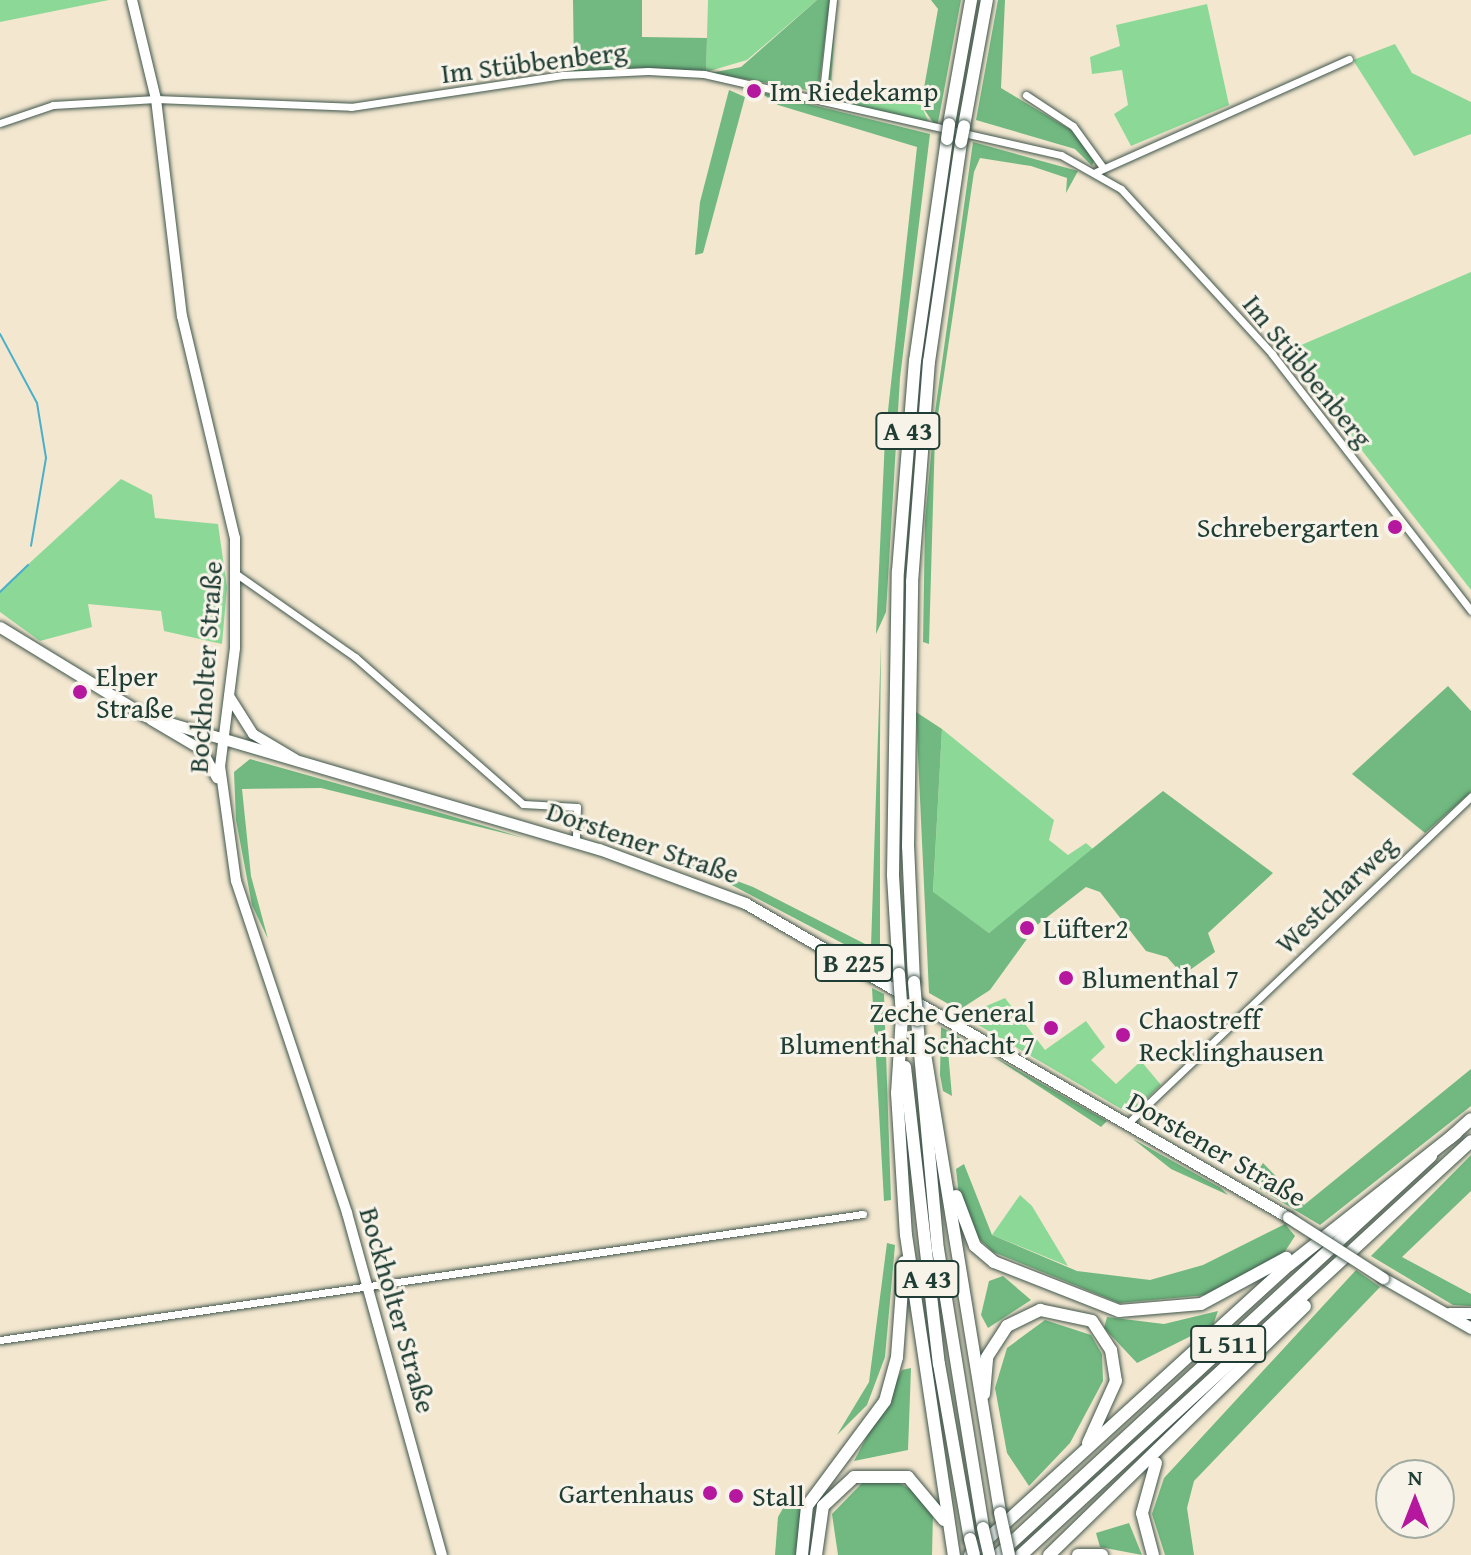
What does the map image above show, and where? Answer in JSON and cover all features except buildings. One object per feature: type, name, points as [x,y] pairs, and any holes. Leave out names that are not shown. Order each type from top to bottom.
[{"type":"highway","name":"A 43","points":[[971,0],[916,348],[898,571],[893,875],[902,1016],[930,1304],[972,1555]]},
{"type":"highway","name":"A 43","points":[[987,0],[961,142],[929,362],[913,567],[908,847],[914,982],[938,1249],[989,1555]]},
{"type":"highway","points":[[902,1016],[897,1093],[906,1235],[954,1554]]},
{"type":"highway","points":[[917,1020],[963,1225],[994,1262],[1119,1311],[1183,1310],[1222,1296],[1349,1215]]},
{"type":"highway","name":"L 511","points":[[998,1555],[1471,1119]]},
{"type":"highway","points":[[972,1555],[1349,1215],[1456,1133]]},
{"type":"highway","name":"L 511","points":[[1021,1555],[1471,1141]]},
{"type":"highway","points":[[949,1170],[996,1493],[1009,1555]]},
{"type":"highway","points":[[802,1555],[807,1506],[885,1401],[897,1357],[906,1235]]},
{"type":"highway","points":[[1153,1555],[1142,1498],[1154,1466],[1340,1264]]},
{"type":"highway","points":[[996,1493],[982,1381],[987,1357],[1007,1326],[1040,1310],[1092,1321],[1116,1368],[1109,1410],[1075,1462]]},
{"type":"highway","points":[[1049,1555],[1180,1435]]},
{"type":"highway","points":[[816,1555],[823,1506],[841,1485],[870,1473],[908,1477],[922,1487],[949,1531]]},
{"type":"highway","points":[[1078,1555],[1102,1555]]},
{"type":"main road","name":"B 225","points":[[0,627],[146,716],[224,741]]},
{"type":"main road","name":"Dorstener Straße","points":[[224,741],[576,843],[745,903],[1288,1217],[1383,1278],[1471,1328]]},
{"type":"main road","name":"B 225","points":[[1444,1312],[1471,1313]]},
{"type":"street","name":"Bockholter Straße","points":[[132,0],[156,99],[177,287],[226,491],[238,575],[221,789],[254,951],[367,1285],[442,1555]]},
{"type":"street","points":[[822,101],[833,0]]},
{"type":"street","points":[[1099,169],[1349,59]]},
{"type":"street","name":"Im Stübbenberg","points":[[0,123],[53,105],[156,99],[351,107],[563,75],[648,71],[704,74],[1061,155],[1099,169]]},
{"type":"street","name":"Im Stübbenberg","points":[[1026,95],[1073,126],[1099,169],[1142,210],[1272,354],[1471,611]]},
{"type":"street","points":[[238,575],[355,657],[523,804],[577,807],[576,843]]},
{"type":"street","points":[[229,696],[253,734],[299,763]]},
{"type":"street","points":[[146,716],[202,750],[221,789]]},
{"type":"street","name":"Westcharweg","points":[[1127,1124],[1471,796]]},
{"type":"street","points":[[0,1340],[863,1214]]},
{"type":"green space","points":[[0,0],[109,0],[0,22]]},
{"type":"green space","points":[[573,0],[642,0],[642,37],[707,38],[706,72],[574,71]]},
{"type":"green space","points":[[708,0],[817,0],[747,60],[706,72]]},
{"type":"green space","points":[[817,0],[830,0],[819,85],[812,91],[711,73],[741,67]]},
{"type":"green space","points":[[836,0],[831,90],[921,105],[931,127],[824,100]]},
{"type":"green space","points":[[931,0],[961,0],[937,128],[921,105],[938,9]]},
{"type":"green space","points":[[998,0],[1005,0],[1001,88],[1076,133],[1096,156],[1092,166],[1075,149],[976,120]]},
{"type":"green space","points":[[1207,4],[1229,105],[1131,146],[1114,114],[1128,105],[1122,70],[1092,74],[1090,57],[1120,46],[1116,25]]},
{"type":"green space","points":[[1395,44],[1412,73],[1471,102],[1471,134],[1414,156],[1353,60]]},
{"type":"green space","points":[[729,90],[745,97],[703,253],[695,255],[700,202]]},
{"type":"green space","points":[[760,92],[930,134],[900,378],[886,612],[876,634],[885,438],[917,147],[778,105]]},
{"type":"green space","points":[[973,142],[1078,171],[1066,193],[1067,178],[1031,166],[980,158],[974,172],[935,435],[929,644],[923,642],[925,521],[935,412]]},
{"type":"green space","points":[[1471,272],[1471,590],[1285,352]]},
{"type":"green space","points":[[121,479],[152,495],[155,518],[218,524],[227,587],[222,644],[164,631],[161,611],[88,604],[92,627],[40,641],[0,612],[0,593],[10,581]]},
{"type":"green space","points":[[881,643],[880,963],[724,881],[663,860],[662,853],[753,887],[871,947]]},
{"type":"green space","points":[[1448,686],[1471,711],[1471,792],[1425,833],[1352,774]]},
{"type":"green space","points":[[916,712],[942,729],[933,892],[989,933],[1163,791],[1273,873],[1208,933],[1215,952],[1183,975],[1167,957],[1146,951],[1100,892],[1086,887],[1037,925],[990,990],[959,1010],[929,993]]},
{"type":"green space","points":[[942,729],[1054,820],[1049,840],[1068,855],[1086,843],[1094,850],[989,933],[933,893]]},
{"type":"green space","points":[[250,759],[524,838],[321,788],[242,789],[251,876],[268,939],[252,905],[236,820],[234,772]]},
{"type":"green space","points":[[872,988],[884,994],[891,1200],[884,1201]]},
{"type":"green space","points":[[1005,998],[1045,1050],[1086,1021],[1105,1047],[1091,1060],[1116,1084],[1141,1061],[1161,1085],[1143,1102],[1135,1091],[1138,1107],[1128,1113],[963,1016]]},
{"type":"green space","points":[[941,1027],[975,1046],[975,1054],[947,1040],[952,1096],[943,1091],[940,1075]]},
{"type":"green space","points":[[991,1055],[1107,1121],[1101,1127]]},
{"type":"green space","points":[[1471,1069],[1471,1106],[1320,1225],[1250,1183],[1263,1163],[1304,1205]]},
{"type":"green space","points":[[1133,1139],[1221,1188],[1228,1195],[1171,1169]]},
{"type":"green space","points":[[1471,1155],[1471,1191],[1402,1257],[1471,1294],[1471,1306],[1453,1305],[1371,1256]]},
{"type":"green space","points":[[964,1164],[992,1235],[1077,1271],[1150,1280],[1203,1265],[1285,1224],[1295,1236],[1282,1256],[1207,1295],[1119,1303],[993,1252],[976,1236],[959,1196],[956,1169]]},
{"type":"green space","points":[[1020,1195],[1032,1206],[1068,1266],[992,1235]]},
{"type":"green space","points":[[887,1243],[895,1245],[885,1357],[867,1405],[837,1435],[869,1382]]},
{"type":"green space","points":[[1356,1270],[1380,1287],[1194,1481],[1187,1508],[1194,1555],[1165,1555],[1152,1514],[1164,1478]]},
{"type":"green space","points":[[1003,1276],[1031,1300],[988,1328],[981,1315],[989,1281]]},
{"type":"green space","points":[[1218,1311],[1213,1325],[1137,1363],[1104,1328],[1107,1317],[1164,1324]]},
{"type":"green space","points":[[1045,1320],[1091,1335],[1102,1354],[1103,1381],[1070,1443],[1029,1486],[1007,1453],[995,1388],[1007,1348]]},
{"type":"green space","points":[[911,1368],[908,1450],[854,1461],[902,1370]]},
{"type":"green space","points":[[866,1479],[899,1483],[924,1496],[933,1513],[932,1555],[838,1555],[832,1514]]},
{"type":"green space","points":[[803,1492],[797,1555],[775,1555],[778,1517],[790,1496]]},
{"type":"green space","points":[[1129,1523],[1142,1555],[1100,1547],[1096,1533]]},
{"type":"waterway","points":[[0,334],[37,403],[46,458],[31,546]]},
{"type":"waterway","points":[[0,592],[28,565]]},
{"type":"place","name":"Im Riedekamp","points":[[754,91]]},
{"type":"place","name":"Schrebergarten","points":[[1395,527]]},
{"type":"place","name":"Elper Straße","points":[[80,692]]},
{"type":"place","name":"Lüfter2","points":[[1027,928]]},
{"type":"place","name":"Blumenthal 7","points":[[1066,978]]},
{"type":"place","name":"Zeche General Blumenthal Schacht 7","points":[[1051,1028]]},
{"type":"place","name":"Chaostreff Recklinghausen","points":[[1123,1035]]},
{"type":"place","name":"Gartenhaus","points":[[710,1493]]},
{"type":"place","name":"Stall","points":[[736,1496]]}]
